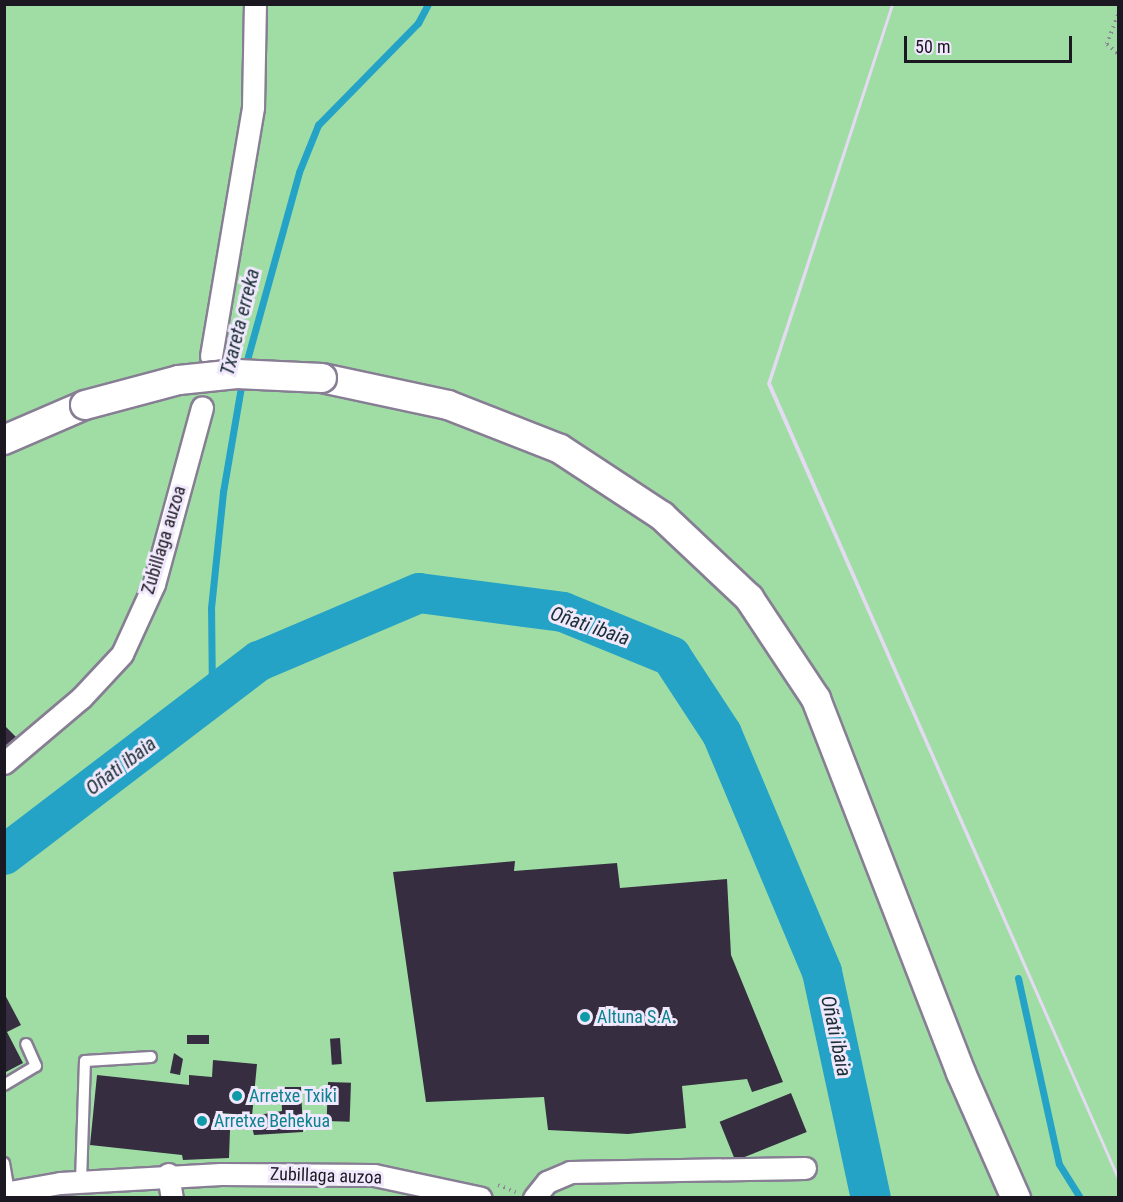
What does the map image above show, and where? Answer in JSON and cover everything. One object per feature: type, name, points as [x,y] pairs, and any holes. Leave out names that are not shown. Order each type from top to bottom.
[{"type":"main road","points":[[4,440],[85,405],[180,380],[237,374],[322,378],[448,405],[560,449],[662,516],[749,598],[816,699],[961,1073],[1016,1197]]},
{"type":"street","points":[[211,356],[253,106],[255,4]]},
{"type":"street","name":"Zubillaga auzoa","points":[[4,763],[81,698],[122,654],[154,584],[202,407]]},
{"type":"street","points":[[534,1197],[547,1182],[570,1172],[805,1168]]},
{"type":"street","points":[[168,1174],[172,1197]]},
{"type":"street","name":"Zubillaga auzoa","points":[[7,1192],[81,1181],[168,1174],[374,1175],[481,1197]]},
{"type":"lane","points":[[4,1085],[36,1066],[26,1044]]},
{"type":"lane","points":[[81,1181],[85,1061],[151,1057]]},
{"type":"lane","points":[[4,1163],[7,1192]]},
{"type":"path","points":[[1119,15],[1107,44],[1119,54]]},
{"type":"green space","points":[[5,5],[891,5],[767,384],[1118,1181],[1118,1197],[5,1198]]},
{"type":"green space","points":[[894,5],[1118,5],[1118,1174],[771,383]]},
{"type":"building","points":[[4,725],[18,739],[4,752]]},
{"type":"building","name":"Altuna S.A.","points":[[515,861],[514,871],[617,863],[620,888],[727,879],[731,955],[783,1082],[752,1092],[747,1079],[682,1086],[686,1128],[628,1134],[548,1130],[544,1097],[426,1102],[393,872]]},
{"type":"building","points":[[4,993],[21,1025],[7,1032],[23,1063],[4,1073]]},
{"type":"building","points":[[187,1035],[209,1035],[209,1044],[187,1044]]},
{"type":"building","points":[[340,1038],[342,1064],[332,1065],[330,1039]]},
{"type":"building","points":[[174,1053],[183,1059],[180,1075],[170,1073]]},
{"type":"building","points":[[213,1060],[257,1064],[252,1116],[282,1111],[281,1087],[301,1087],[303,1132],[254,1135],[249,1115],[218,1113],[216,1130],[230,1130],[229,1158],[183,1160],[182,1155],[90,1145],[97,1075],[189,1085],[189,1075],[212,1077]]},
{"type":"building","points":[[328,1082],[351,1083],[350,1122],[327,1121]]},
{"type":"building","points":[[791,1093],[807,1132],[735,1161],[720,1122]]},
{"type":"waterway","name":"Txareta erreka","points":[[245,367],[299,172],[318,125],[418,23],[428,4]]},
{"type":"waterway","name":"Txareta erreka","points":[[212,697],[211,608],[223,492],[242,381]]},
{"type":"waterway","name":"Oñati ibaia","points":[[4,855],[259,661],[419,593],[563,612],[671,656],[722,734],[822,972],[871,1198]]},
{"type":"waterway","points":[[1018,978],[1059,1164],[1080,1198]]},
{"type":"place","name":"Altuna S.A.","points":[[585,1017]]},
{"type":"place","name":"Arretxe Txiki","points":[[237,1096]]},
{"type":"place","name":"Arretxe Behekua","points":[[202,1121]]}]
